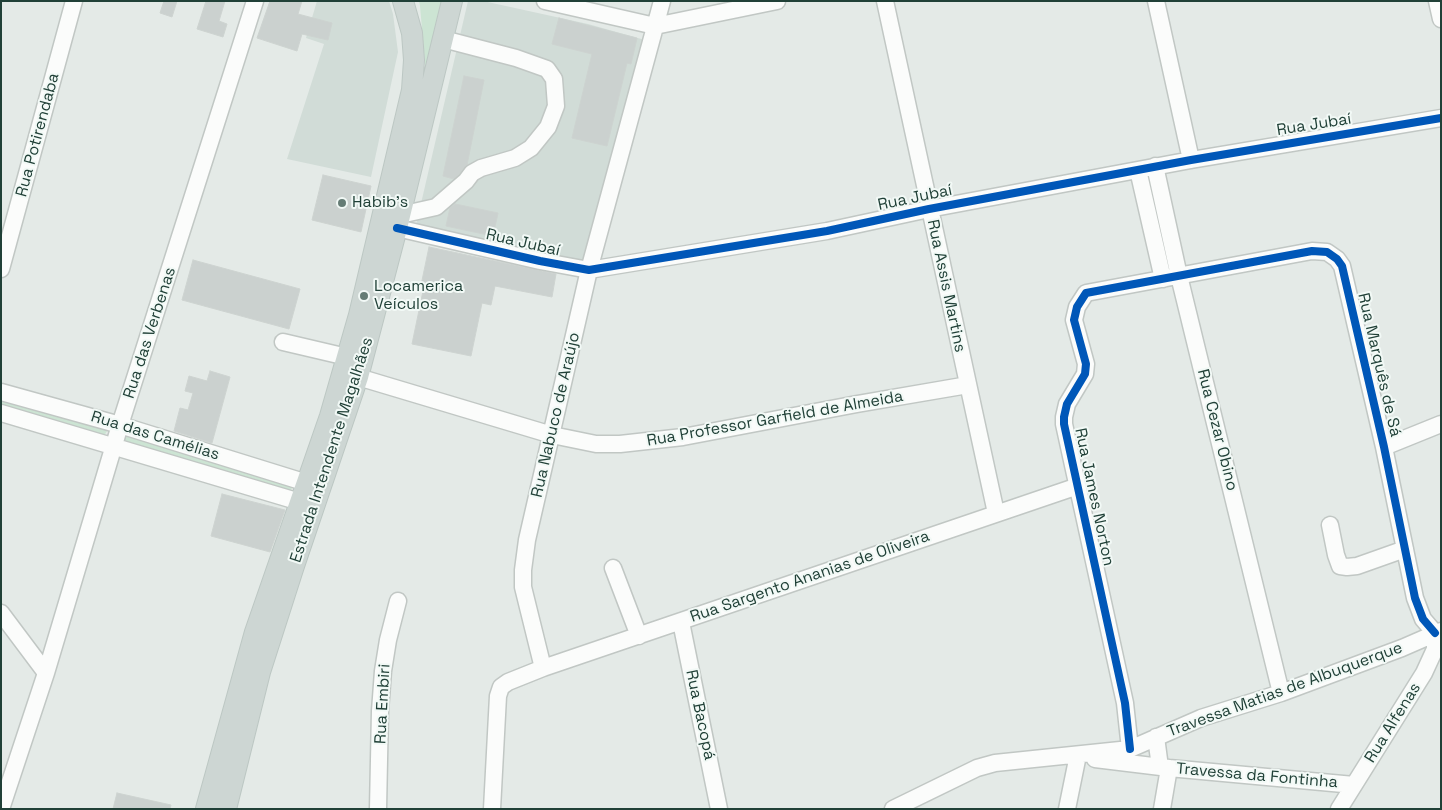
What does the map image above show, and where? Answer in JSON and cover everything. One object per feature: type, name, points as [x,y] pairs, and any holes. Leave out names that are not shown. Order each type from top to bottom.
[{"type":"main road","name":"Estrada Intendente Magalhães","points":[[206,809],[255,632],[308,483],[360,315],[412,90],[414,60],[412,33],[403,1]]},
{"type":"main road","name":"Estrada Intendente Magalhães","points":[[226,809],[260,672],[358,377],[399,221],[452,1]]},
{"type":"street","name":"Rua Potirendaba","points":[[1,269],[74,1]]},
{"type":"street","name":"Rua das Verbenas","points":[[1,809],[46,673],[120,425],[255,1]]},
{"type":"street","points":[[546,1],[656,26],[777,1]]},
{"type":"street","name":"Rua Nabuco de Araújo","points":[[543,668],[523,587],[527,540],[589,270],[662,1]]},
{"type":"street","name":"Rua Assis Martins","points":[[885,1],[996,512]]},
{"type":"street","points":[[1156,1],[1191,160]]},
{"type":"street","points":[[1437,1],[1441,19]]},
{"type":"street","points":[[399,221],[436,207],[466,181],[472,173],[481,168],[515,158],[531,148],[548,127],[556,106],[554,79],[548,69],[516,58],[442,40]]},
{"type":"street","name":"Rua Jubaí","points":[[399,221],[540,262],[589,270],[827,231],[929,209],[1155,166],[1441,118]]},
{"type":"street","name":"Rua Cezar Obino","points":[[1155,166],[1171,278]]},
{"type":"street","name":"Rua Cezar Obino","points":[[1138,170],[1171,278],[1281,692]]},
{"type":"street","name":"Rua Marquês de Sá","points":[[1171,278],[1312,251],[1327,252],[1338,259],[1342,266],[1384,447],[1415,598],[1423,619],[1438,632]]},
{"type":"street","name":"Rua James Norton","points":[[1130,748],[1125,704],[1064,417],[1067,404],[1086,370],[1074,320],[1077,307],[1086,293],[1171,278]]},
{"type":"street","points":[[283,342],[348,357]]},
{"type":"street","name":"Rua Professor Garfield de Almeida","points":[[358,377],[552,435],[596,444],[647,442],[683,437],[968,385]]},
{"type":"street","name":"Rua das Camélias","points":[[1,392],[120,425],[308,483]]},
{"type":"street","name":"Rua das Camélias","points":[[1,413],[300,502]]},
{"type":"street","points":[[1384,447],[1441,424]]},
{"type":"street","name":"Rua Sargento Ananias de Oliveira","points":[[543,668],[996,512],[1078,486]]},
{"type":"street","points":[[1330,525],[1340,566],[1357,566],[1405,549]]},
{"type":"street","points":[[613,568],[639,636]]},
{"type":"street","name":"Rua Embiri","points":[[378,809],[380,711],[383,671],[388,640],[398,601]]},
{"type":"street","points":[[1,613],[46,673]]},
{"type":"street","name":"Rua Bacopá","points":[[681,622],[719,809]]},
{"type":"street","name":"Travessa Matias de Albuquerque","points":[[1130,748],[1201,718],[1281,692],[1402,648],[1438,632]]},
{"type":"street","name":"Rua Alfenas","points":[[1339,809],[1427,668],[1435,649],[1438,632]]},
{"type":"street","points":[[492,809],[499,691],[508,682],[543,668]]},
{"type":"street","name":"Travessa da Fontinha","points":[[1156,738],[1165,767]]},
{"type":"street","name":"Travessa da Fontinha","points":[[893,809],[977,768],[995,764],[1130,748]]},
{"type":"street","points":[[1067,809],[1081,755]]},
{"type":"street","name":"Travessa da Fontinha","points":[[1081,755],[1093,759],[1165,767],[1354,785]]},
{"type":"street","points":[[1162,809],[1165,767]]},
{"type":"shaded area","points":[[317,1],[389,1],[393,14],[398,52],[371,177],[287,159],[324,44],[306,38]]},
{"type":"shaded area","points":[[468,1],[483,1],[588,24],[645,40],[585,261],[416,225]]},
{"type":"green space","points":[[419,1],[445,1],[426,74],[420,6]]},
{"type":"green space","points":[[1,395],[107,429],[107,431],[104,436],[1,409]]},
{"type":"green space","points":[[126,435],[292,485],[292,488],[289,492],[124,442]]},
{"type":"building","points":[[164,1],[177,1],[172,17],[160,13]]},
{"type":"building","points":[[206,1],[225,1],[219,21],[227,24],[223,37],[197,29]]},
{"type":"building","points":[[270,1],[302,1],[298,14],[332,23],[328,40],[302,34],[297,51],[257,38]]},
{"type":"building","points":[[559,18],[637,38],[631,64],[627,63],[607,146],[572,138],[592,54],[552,44]]},
{"type":"building","points":[[464,76],[484,80],[467,165],[454,179],[443,176]]},
{"type":"building","name":"Habib's","points":[[323,175],[371,186],[361,232],[312,220]]},
{"type":"building","points":[[455,204],[498,213],[493,236],[446,226],[450,208]]},
{"type":"building","points":[[429,247],[556,274],[552,297],[495,286],[491,305],[482,303],[471,356],[412,344],[423,291],[420,290]]},
{"type":"building","points":[[193,260],[300,289],[289,329],[182,300]]},
{"type":"building","points":[[210,371],[230,377],[212,443],[174,431],[180,408],[188,410],[193,393],[185,391],[189,376],[207,381]]},
{"type":"building","points":[[222,494],[285,510],[270,552],[211,536]]},
{"type":"building","points":[[117,793],[171,805],[170,809],[113,809]]},
{"type":"cycle path","points":[[397,228],[540,261],[589,270],[827,231],[929,209],[1191,160],[1441,118]]},
{"type":"cycle path","points":[[1130,749],[1125,703],[1064,424],[1067,404],[1085,374],[1086,364],[1074,320],[1077,307],[1086,293],[1312,251],[1327,252],[1337,259],[1342,266],[1384,447],[1415,598],[1423,619],[1435,633]]},
{"type":"place","name":"Habib's","points":[[342,203]]},
{"type":"place","name":"Locamerica Veículos","points":[[364,296]]}]
